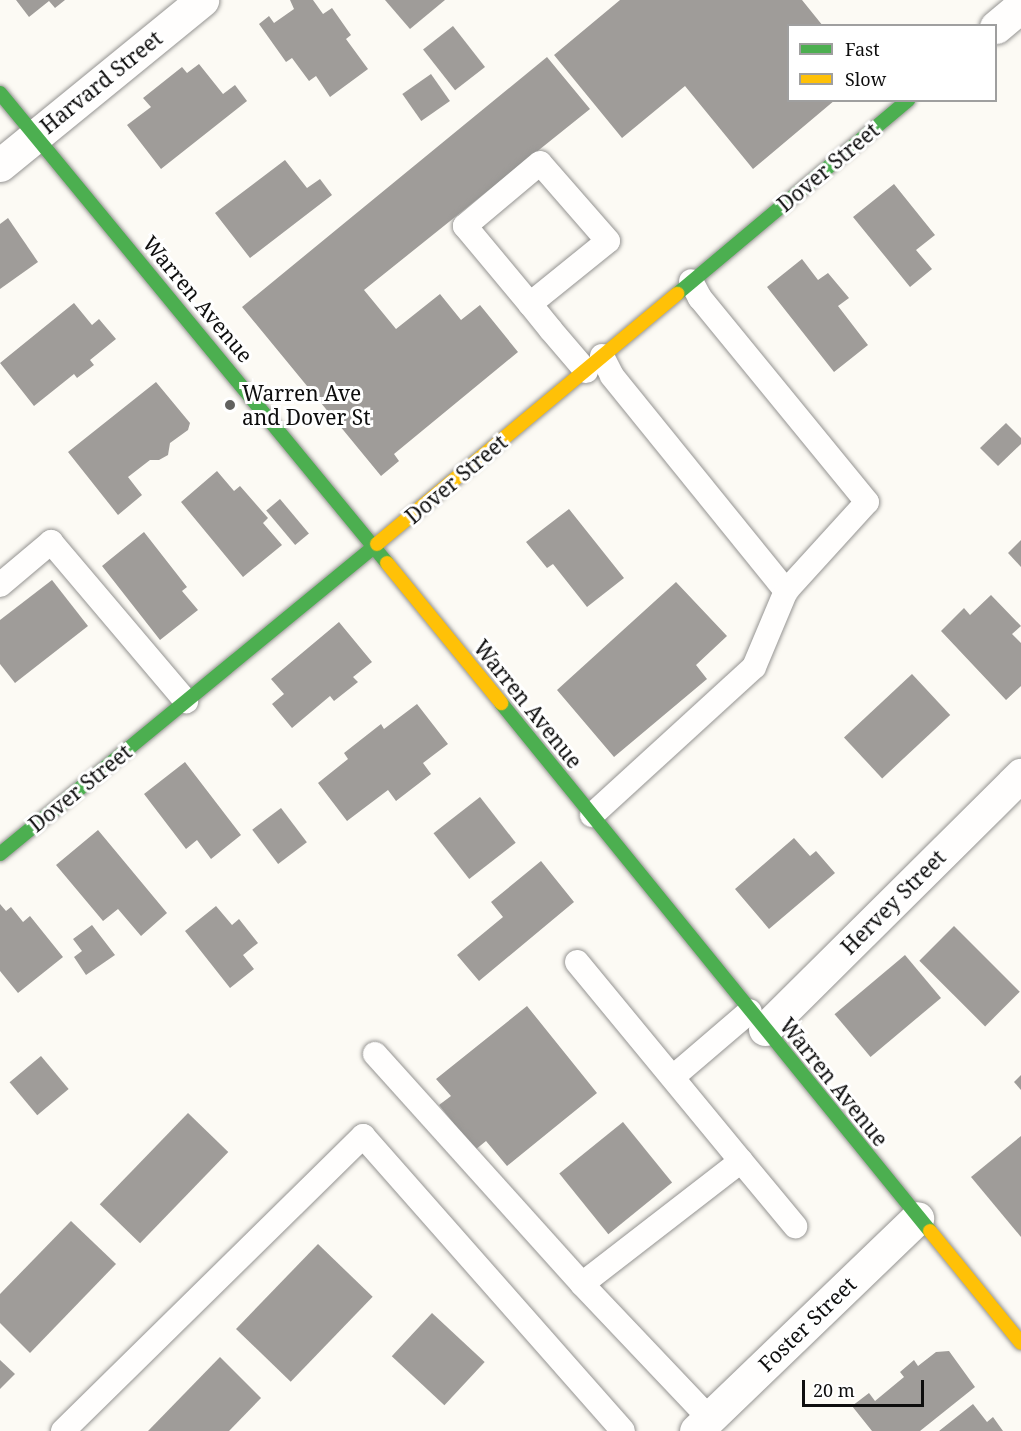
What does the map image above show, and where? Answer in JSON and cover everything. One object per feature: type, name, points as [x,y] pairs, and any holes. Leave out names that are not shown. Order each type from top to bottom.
[{"type":"main road","name":"Warren Avenue","points":[[0,93],[374,547],[917,1218],[1021,1343]]},
{"type":"main road","name":"Dover Street","points":[[0,854],[374,547],[906,102]]},
{"type":"street","name":"Harvard Street","points":[[0,165],[202,0]]},
{"type":"street","points":[[997,26],[1021,6]]},
{"type":"street","name":"Hervey Street","points":[[757,1020],[1021,775]]},
{"type":"street","name":"Foster Street","points":[[703,1425],[917,1218]]},
{"type":"lane","points":[[530,304],[608,241],[540,164],[465,226],[530,304],[594,364],[612,376],[786,591]]},
{"type":"lane","points":[[591,815],[754,667],[786,591],[867,502],[700,298],[691,281]]},
{"type":"lane","points":[[0,585],[51,542],[186,701]]},
{"type":"lane","points":[[577,962],[795,1226]]},
{"type":"lane","points":[[673,1077],[757,1020]]},
{"type":"lane","points":[[375,1054],[582,1284],[703,1425]]},
{"type":"lane","points":[[63,1431],[363,1136],[623,1431]]},
{"type":"lane","points":[[582,1284],[741,1161]]},
{"type":"building","points":[[16,0],[65,0],[55,8],[49,1],[29,17]]},
{"type":"building","points":[[290,0],[313,0],[323,14],[332,8],[351,35],[346,39],[368,69],[330,97],[316,76],[309,81],[292,58],[286,62],[259,24],[269,16],[274,23],[294,9]]},
{"type":"building","points":[[385,0],[445,0],[410,29]]},
{"type":"building","points":[[620,0],[802,0],[821,24],[787,24],[787,102],[833,102],[753,169],[685,86],[622,138],[554,55]]},
{"type":"building","points":[[453,26],[485,67],[455,90],[423,49]]},
{"type":"building","points":[[547,57],[590,109],[364,290],[396,329],[440,294],[461,320],[480,305],[518,352],[394,454],[399,461],[381,476],[242,307]]},
{"type":"building","points":[[199,64],[223,94],[235,85],[247,101],[161,169],[127,125],[151,107],[143,98],[182,67],[187,73]]},
{"type":"building","points":[[431,74],[450,101],[421,121],[402,94]]},
{"type":"building","points":[[285,160],[307,188],[320,179],[332,195],[250,258],[215,213]]},
{"type":"building","points":[[894,184],[935,235],[916,250],[932,269],[910,287],[853,217]]},
{"type":"building","points":[[8,218],[38,262],[0,289],[0,224]]},
{"type":"building","points":[[802,259],[818,280],[828,273],[849,298],[838,306],[868,345],[834,372],[767,287]]},
{"type":"building","points":[[74,303],[92,325],[99,319],[116,339],[90,360],[94,365],[77,378],[74,374],[34,406],[0,363]]},
{"type":"building","points":[[156,382],[190,423],[188,430],[170,443],[168,455],[159,460],[150,460],[128,477],[142,495],[118,515],[68,452]]},
{"type":"building","points":[[1006,423],[1021,438],[1021,444],[998,466],[980,448]]},
{"type":"building","points":[[217,471],[234,491],[240,486],[268,518],[263,523],[282,545],[243,577],[181,502]]},
{"type":"building","points":[[280,499],[309,533],[295,545],[266,511]]},
{"type":"building","points":[[569,509],[624,578],[587,607],[553,564],[547,568],[526,542]]},
{"type":"building","points":[[144,532],[187,587],[182,591],[198,610],[160,640],[102,566]]},
{"type":"building","points":[[1021,540],[1021,567],[1008,553]]},
{"type":"building","points":[[52,580],[88,626],[15,683],[0,664],[0,620]]},
{"type":"building","points":[[676,582],[727,636],[696,665],[707,679],[614,757],[557,690]]},
{"type":"building","points":[[991,595],[1021,626],[1012,634],[1021,643],[1021,686],[1006,700],[941,631],[964,608],[970,615]]},
{"type":"building","points":[[339,622],[372,662],[353,677],[358,682],[334,701],[330,696],[292,728],[272,704],[284,694],[271,679]]},
{"type":"building","points":[[912,674],[950,715],[882,778],[844,737]]},
{"type":"building","points":[[417,704],[448,744],[423,763],[431,774],[396,801],[388,790],[347,821],[318,783],[348,759],[344,753],[381,724],[384,729]]},
{"type":"building","points":[[185,762],[241,835],[211,859],[197,840],[186,849],[144,794]]},
{"type":"building","points":[[480,797],[516,843],[469,879],[434,833]]},
{"type":"building","points":[[281,808],[307,842],[278,864],[252,830]]},
{"type":"building","points":[[98,830],[167,913],[141,936],[118,909],[103,921],[56,865]]},
{"type":"building","points":[[794,838],[810,856],[816,851],[835,873],[769,929],[735,889]]},
{"type":"building","points":[[541,861],[574,902],[479,981],[457,955],[503,917],[491,902]]},
{"type":"building","points":[[0,904],[6,911],[11,907],[23,922],[30,916],[63,957],[18,993],[0,971]]},
{"type":"building","points":[[216,906],[232,925],[239,919],[258,943],[243,955],[254,969],[230,988],[185,931]]},
{"type":"building","points":[[92,925],[115,955],[86,975],[74,957],[82,951],[73,939]]},
{"type":"building","points":[[954,926],[1020,992],[985,1026],[919,961]]},
{"type":"building","points":[[905,955],[941,998],[871,1057],[835,1014]]},
{"type":"building","points":[[527,1006],[597,1093],[507,1166],[486,1141],[475,1150],[439,1105],[451,1096],[436,1079]]},
{"type":"building","points":[[41,1056],[69,1089],[37,1115],[10,1082]]},
{"type":"building","points":[[1021,1075],[1021,1090],[1014,1082]]},
{"type":"building","points":[[188,1113],[228,1152],[140,1243],[100,1204]]},
{"type":"building","points":[[623,1122],[672,1183],[608,1234],[559,1174]]},
{"type":"building","points":[[1021,1136],[1021,1237],[971,1177]]},
{"type":"building","points":[[71,1221],[116,1264],[30,1353],[0,1323],[0,1294]]},
{"type":"building","points":[[318,1244],[373,1297],[291,1382],[236,1329]]},
{"type":"building","points":[[432,1313],[485,1362],[444,1405],[392,1356]]},
{"type":"building","points":[[949,1351],[975,1387],[920,1431],[872,1431],[852,1406],[869,1393],[875,1401],[904,1377],[900,1372],[914,1360],[918,1366],[936,1352]]},
{"type":"building","points":[[220,1357],[261,1398],[229,1431],[148,1431]]},
{"type":"building","points":[[0,1360],[15,1374],[0,1389]]},
{"type":"building","points":[[973,1404],[987,1422],[993,1417],[1003,1431],[939,1431]]},
{"type":"traffic: fast","points":[[0,93],[387,563]]},
{"type":"traffic: fast","points":[[677,294],[906,102]]},
{"type":"traffic: fast","points":[[0,854],[377,544]]},
{"type":"traffic: fast","points":[[501,703],[930,1231]]},
{"type":"traffic: slow","points":[[377,544],[677,294]]},
{"type":"traffic: slow","points":[[387,563],[501,703]]},
{"type":"traffic: slow","points":[[930,1231],[1021,1343]]},
{"type":"place","name":"Warren Ave and Dover St","points":[[230,405]]}]
